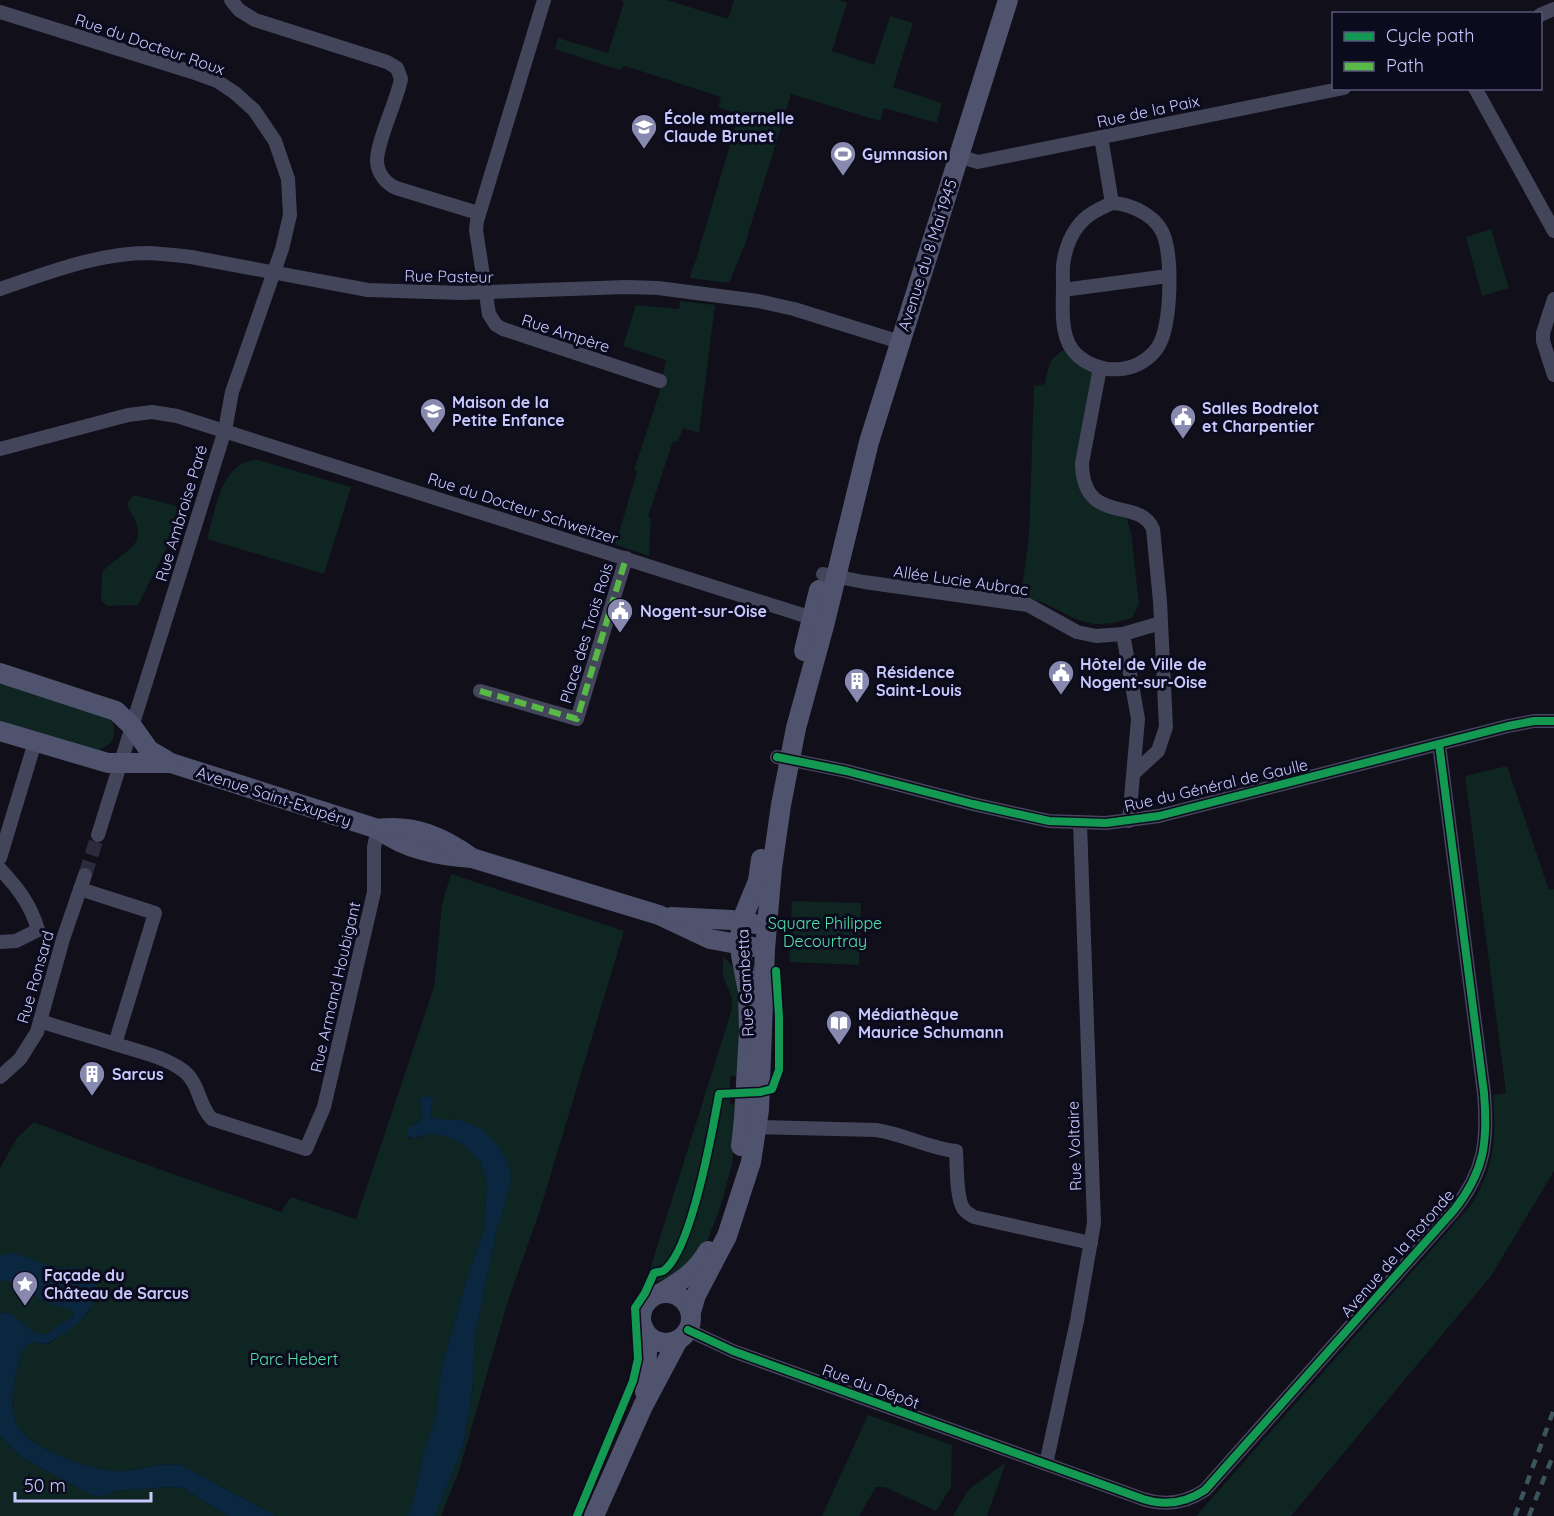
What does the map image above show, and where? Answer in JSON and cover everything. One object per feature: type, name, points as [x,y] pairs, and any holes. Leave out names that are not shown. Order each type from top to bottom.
[{"type":"main road","name":"Avenue du 8 Mai 1945","points":[[783,759],[830,575],[869,442],[1008,0]]},
{"type":"main road","name":"Avenue du 8 Mai 1945","points":[[783,759],[812,618],[830,575]]},
{"type":"main road","name":"Avenue Saint-Exupéry","points":[[0,673],[108,708],[123,716],[149,750],[171,763],[378,829],[408,847],[449,856],[472,858],[659,915],[710,939],[765,949]]},
{"type":"main road","name":"Avenue Saint-Exupéry","points":[[0,731],[96,760],[121,763],[171,763]]},
{"type":"main road","name":"Rue Gambetta","points":[[660,1293],[687,1276],[705,1257],[722,1220],[736,1172],[744,1119],[749,1031],[748,993],[740,945],[742,922],[758,881],[783,759]]},
{"type":"main road","name":"Rue Gambetta","points":[[594,1516],[643,1406],[685,1327],[696,1295],[720,1252],[734,1218],[751,1162],[760,1092],[765,949],[783,759]]},
{"type":"main road","name":"Avenue Saint-Exupéry","points":[[659,915],[742,922],[767,927]]},
{"type":"main road","points":[[660,1293],[679,1296],[688,1305],[685,1327],[670,1343],[658,1342],[651,1338],[644,1329],[641,1319],[643,1308],[650,1298],[660,1293]]},
{"type":"main road","name":"Rue Gambetta","points":[[643,1406],[647,1376],[647,1346],[644,1329]]},
{"type":"street","points":[[231,0],[239,10],[255,20],[387,62],[397,68],[401,79],[377,155],[380,173],[389,184],[396,188],[478,213]]},
{"type":"street","name":"Rue Ampère","points":[[544,0],[478,213],[476,230],[489,314],[496,325],[503,329],[660,381]]},
{"type":"street","name":"Rue du Docteur Roux","points":[[4,9],[205,76],[226,87],[249,105],[275,141],[290,190],[290,215],[282,249],[273,273]]},
{"type":"street","name":"Rue de la Paix","points":[[958,156],[978,162],[1334,90]]},
{"type":"street","points":[[1476,90],[1554,231]]},
{"type":"street","points":[[1101,137],[1112,203]]},
{"type":"street","points":[[1112,203],[1125,204],[1139,210],[1154,222],[1165,238],[1168,315],[1164,332],[1156,350],[1128,368],[1100,368],[1086,363],[1074,352],[1065,328],[1063,261],[1069,243],[1078,225],[1092,212],[1112,203]]},
{"type":"street","name":"Rue Pasteur","points":[[0,289],[73,265],[119,255],[148,253],[191,257],[368,290],[485,293],[626,287],[658,288],[758,301],[794,309],[900,342]]},
{"type":"street","name":"Rue Ambroise Paré","points":[[121,763],[225,430],[232,392],[273,273]]},
{"type":"street","points":[[1063,290],[1168,276]]},
{"type":"street","points":[[1554,299],[1543,333],[1543,341],[1554,375]]},
{"type":"street","points":[[1100,368],[1082,463],[1084,479],[1091,495],[1100,503],[1142,516],[1151,523],[1161,623],[1166,727],[1158,751],[1134,772]]},
{"type":"street","name":"Rue du Docteur Schweitzer","points":[[0,449],[128,415],[152,412],[177,416],[812,618]]},
{"type":"street","name":"Place des Trois Rois","points":[[480,691],[578,719],[626,558]]},
{"type":"street","name":"Allée Lucie Aubrac","points":[[830,575],[1020,603],[1036,608],[1077,632],[1096,636],[1123,633],[1161,623]]},
{"type":"street","points":[[1123,633],[1138,719],[1129,821]]},
{"type":"street","name":"Rue du Général de Gaulle","points":[[783,759],[846,771],[1049,821],[1080,823],[1129,821],[1159,816],[1520,723],[1554,721]]},
{"type":"street","points":[[0,858],[35,742]]},
{"type":"street","name":"Avenue de la Rotonde","points":[[1046,1464],[1152,1502],[1170,1503],[1198,1495],[1213,1484],[1470,1189],[1483,1154],[1486,1115],[1439,744]]},
{"type":"street","points":[[98,836],[121,763]]},
{"type":"street","name":"Rue Voltaire","points":[[1046,1464],[1067,1370],[1091,1243],[1094,1212],[1080,823]]},
{"type":"street","name":"Rue Armand Houbigant","points":[[115,1044],[166,1061],[185,1072],[198,1090],[207,1115],[213,1119],[306,1149],[324,1107],[374,892],[374,847],[378,829]]},
{"type":"street","points":[[0,870],[24,896],[38,930]]},
{"type":"street","name":"Rue Ronsard","points":[[0,1077],[33,1041],[63,939],[85,875]]},
{"type":"street","points":[[40,1021],[115,1044],[155,913],[80,889]]},
{"type":"street","points":[[0,942],[16,940],[38,930],[63,939]]},
{"type":"street","points":[[757,1126],[876,1130],[893,1133],[934,1148],[956,1151],[960,1201],[963,1209],[969,1214],[1091,1243]]},
{"type":"street","name":"Rue du Dépôt","points":[[685,1327],[733,1351],[1046,1464]]},
{"type":"green space","points":[[620,0],[667,0],[728,19],[734,0],[839,0],[847,3],[832,51],[874,65],[890,16],[913,23],[893,87],[942,103],[937,123],[884,108],[880,121],[791,94],[745,244],[729,283],[690,278],[739,114],[718,107],[721,97],[625,66],[619,70],[555,49],[558,38],[608,53],[624,2]]},
{"type":"green space","points":[[1491,229],[1509,288],[1482,296],[1466,237]]},
{"type":"green space","points":[[680,301],[715,305],[699,433],[683,428],[678,442],[673,441],[648,517],[651,519],[649,556],[604,539],[606,532],[618,536],[637,472],[634,470],[659,394],[666,360],[623,346],[636,305],[679,309]]},
{"type":"green space","points":[[1071,346],[1100,368],[1082,463],[1087,488],[1124,510],[1131,532],[1139,603],[1132,618],[1106,624],[1088,623],[1021,596],[1029,535],[1034,386],[1045,384],[1052,360]]},
{"type":"green space","points":[[258,460],[351,487],[324,574],[207,539],[217,502],[228,478],[245,462]]},
{"type":"green space","points":[[134,495],[176,506],[180,515],[179,523],[138,605],[107,606],[101,601],[102,572],[128,551],[138,538],[135,519],[127,506]]},
{"type":"green space","points":[[0,680],[110,718],[114,730],[111,743],[98,751],[0,724]]},
{"type":"green space","points":[[1507,766],[1549,890],[1554,889],[1554,1171],[1491,1276],[1291,1516],[1196,1516],[1471,1205],[1485,1178],[1494,1139],[1493,1095],[1506,1093],[1465,776]]},
{"type":"green space","name":"Parc Hebert","points":[[451,874],[624,931],[540,1210],[508,1301],[459,1471],[441,1516],[435,1516],[463,1447],[472,1394],[475,1335],[496,1233],[483,1131],[461,1120],[436,1119],[430,1116],[433,1101],[428,1096],[420,1099],[423,1118],[412,1125],[407,1135],[410,1139],[429,1133],[447,1136],[465,1146],[480,1161],[487,1182],[484,1230],[467,1278],[441,1370],[436,1417],[407,1516],[276,1516],[181,1465],[122,1471],[97,1468],[65,1458],[25,1436],[15,1422],[12,1403],[20,1357],[32,1342],[50,1343],[88,1313],[95,1288],[91,1275],[87,1272],[0,1256],[0,1168],[17,1138],[34,1122],[111,1152],[281,1212],[291,1197],[356,1219],[434,987],[442,904]]},
{"type":"green space","name":"Square Philippe Decourtray","points":[[792,901],[861,903],[859,965],[789,962]]},
{"type":"green space","points":[[723,957],[738,975],[742,989],[740,1076],[730,1076],[730,1104],[739,1105],[732,1165],[720,1208],[704,1249],[669,1278],[653,1283],[646,1282],[732,1009],[732,998],[723,976]]},
{"type":"green space","points":[[10,1280],[48,1303],[69,1308],[73,1316],[48,1333],[41,1334],[30,1330],[9,1314],[3,1312],[0,1314],[0,1281]]},
{"type":"green space","points":[[868,1415],[952,1445],[951,1487],[936,1511],[885,1487],[876,1487],[859,1516],[822,1516]]},
{"type":"green space","points":[[0,1436],[21,1457],[89,1494],[99,1497],[116,1491],[183,1488],[228,1516],[0,1516]]},
{"type":"green space","points":[[1006,1462],[987,1516],[953,1516],[968,1490]]},
{"type":"water","points":[[428,1096],[433,1101],[430,1116],[436,1119],[461,1120],[483,1130],[498,1145],[507,1161],[511,1177],[496,1233],[475,1335],[472,1394],[463,1447],[435,1516],[407,1516],[414,1498],[425,1448],[436,1417],[441,1370],[467,1278],[484,1230],[487,1182],[480,1161],[465,1146],[448,1137],[430,1133],[412,1139],[407,1135],[408,1128],[423,1118],[420,1099]]},
{"type":"water","points":[[7,1253],[57,1267],[82,1269],[91,1275],[95,1285],[94,1300],[85,1316],[47,1344],[32,1342],[22,1353],[15,1378],[12,1403],[15,1422],[25,1436],[65,1458],[97,1468],[122,1471],[181,1465],[276,1516],[228,1516],[183,1488],[116,1491],[99,1497],[89,1494],[21,1457],[0,1436],[0,1314],[9,1313],[35,1332],[47,1334],[69,1320],[74,1314],[69,1309],[51,1305],[13,1282],[0,1281],[0,1256]]},
{"type":"tunnel","points":[[85,875],[98,835]]},
{"type":"railway","points":[[1515,1516],[1554,1409]]},
{"type":"railway","points":[[1529,1516],[1554,1453]]},
{"type":"marked path","points":[[480,691],[577,719],[626,558]]},
{"type":"cycle path","points":[[777,757],[846,771],[1049,821],[1106,823],[1159,816],[1508,726],[1534,721],[1554,721]]},
{"type":"cycle path","points":[[688,1330],[733,1351],[1143,1499],[1175,1502],[1190,1498],[1205,1490],[1454,1210],[1478,1168],[1484,1141],[1484,1093],[1439,744]]},
{"type":"cycle path","points":[[577,1516],[633,1381],[638,1359],[635,1308],[654,1273],[663,1271],[673,1260],[683,1241],[706,1160],[719,1094],[760,1092],[772,1089],[779,1070],[776,971]]},
{"type":"place","name":"École maternelle Claude Brunet","points":[[644,150]]},
{"type":"place","name":"Gymnasion","points":[[843,177]]},
{"type":"place","name":"Maison de la Petite Enfance","points":[[433,434]]},
{"type":"place","name":"Salles Bodrelot et Charpentier","points":[[1183,440]]},
{"type":"place","name":"Nogent-sur-Oise","points":[[620,634]]},
{"type":"place","name":"Hôtel de Ville de Nogent-sur-Oise","points":[[1061,696]]},
{"type":"place","name":"Résidence Saint-Louis","points":[[857,704]]},
{"type":"place","name":"Médiathèque Maurice Schumann","points":[[839,1046]]},
{"type":"place","name":"Sarcus","points":[[92,1097]]},
{"type":"place","name":"Façade du Château de Sarcus","points":[[25,1307]]}]
